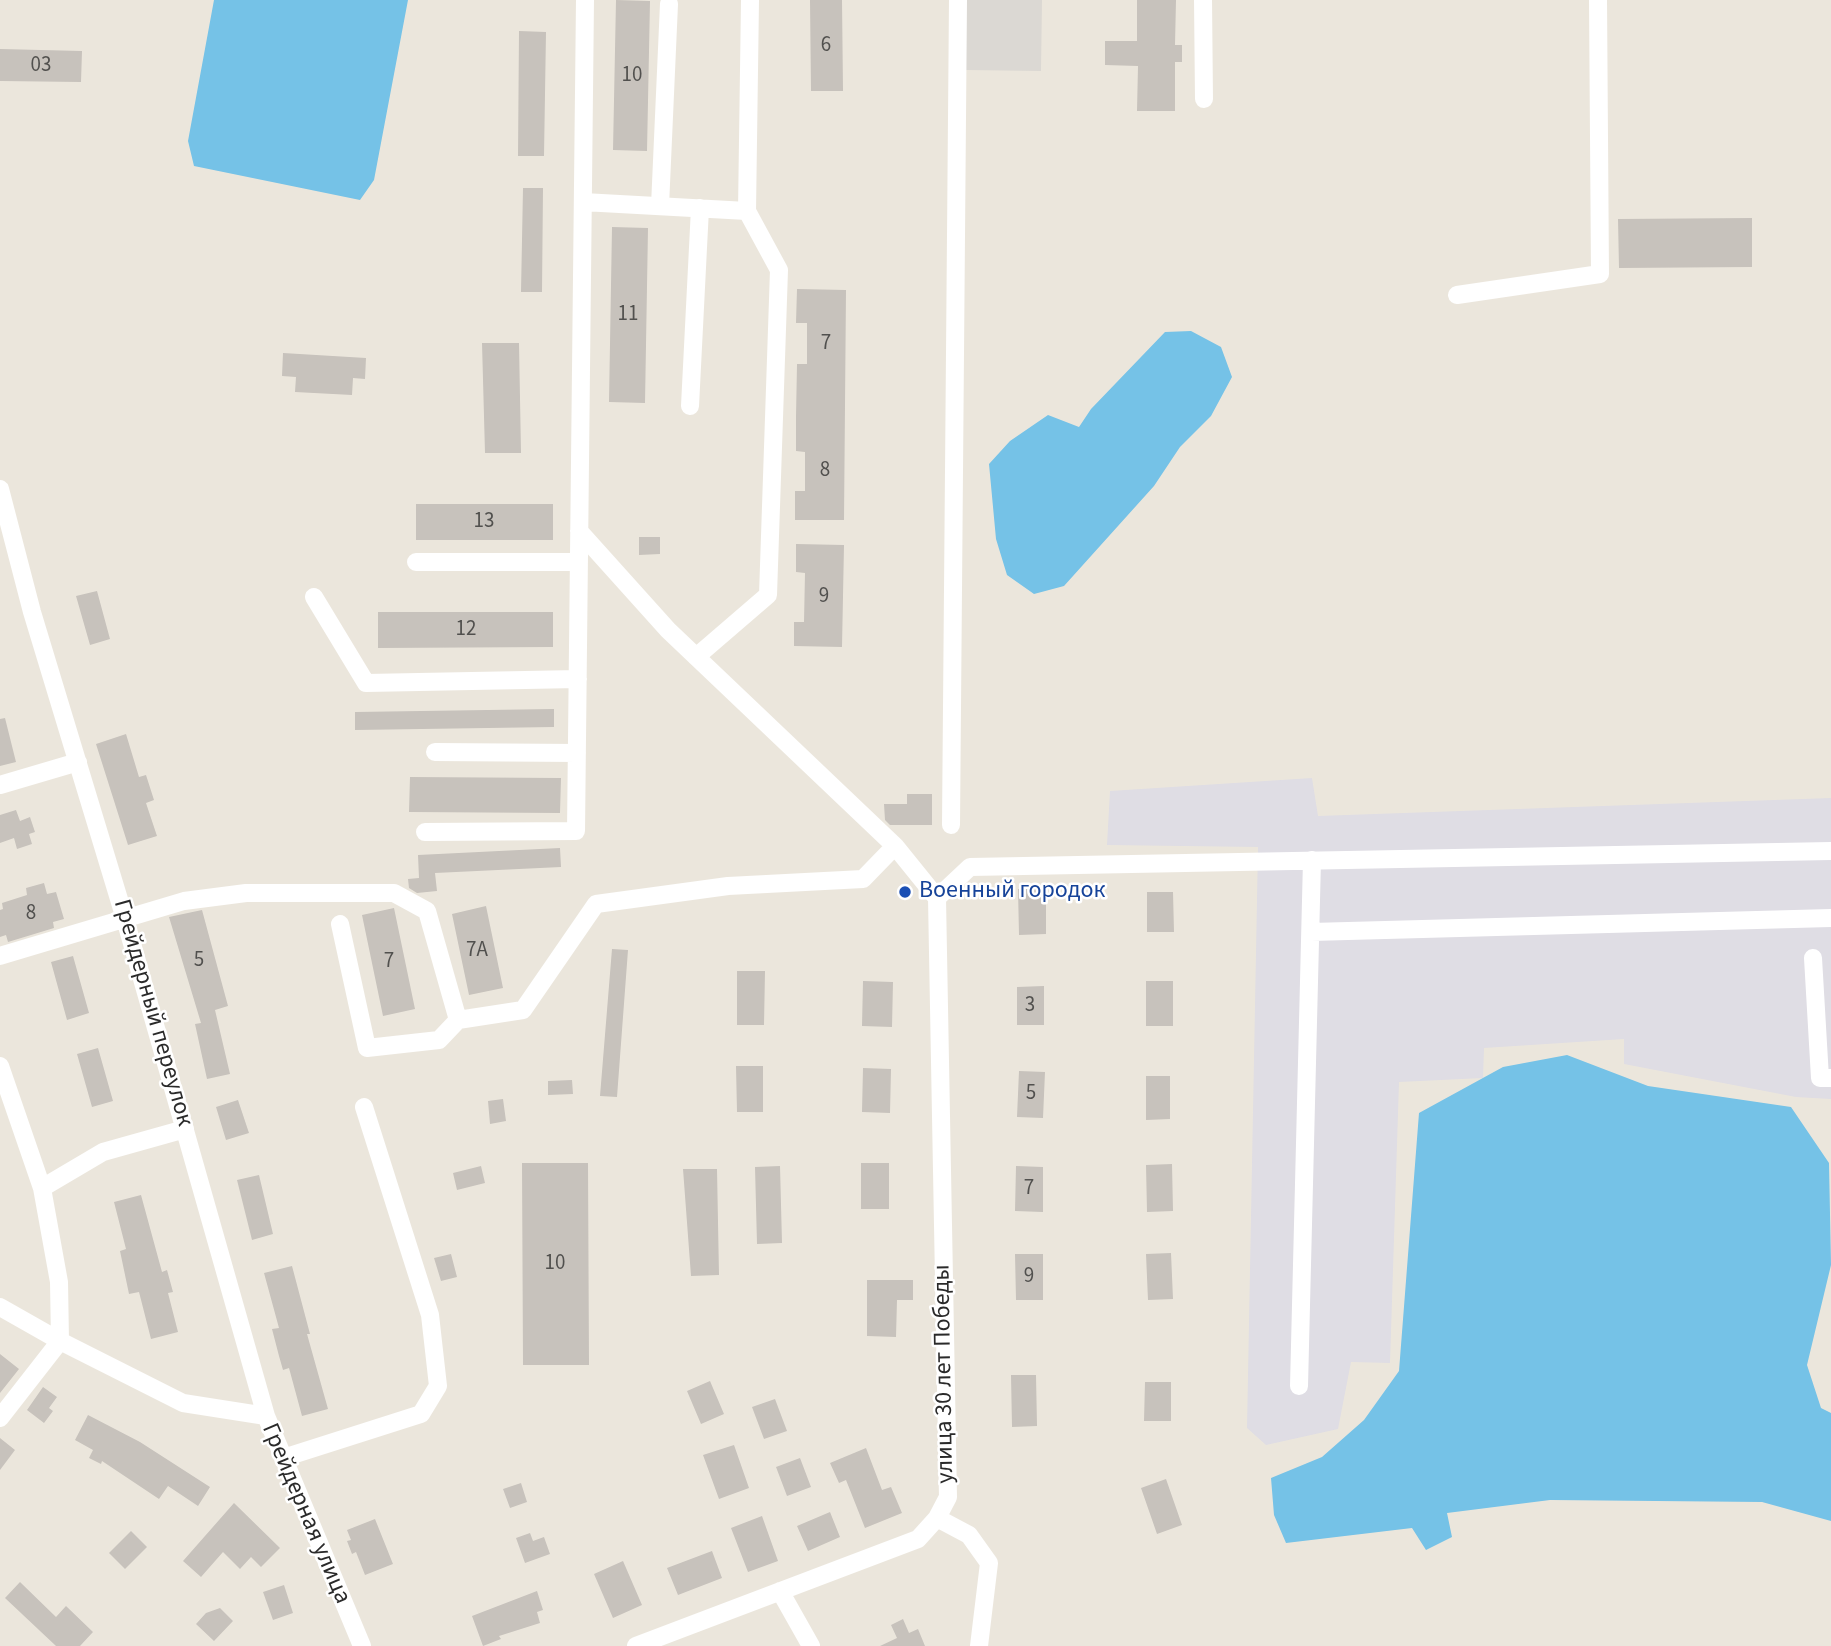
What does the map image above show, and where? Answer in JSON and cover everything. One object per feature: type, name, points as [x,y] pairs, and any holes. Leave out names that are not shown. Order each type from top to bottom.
[{"type":"street","points":[[425,832],[576,831],[585,0]]},
{"type":"street","points":[[696,657],[768,595],[779,270],[747,211],[750,0]]},
{"type":"street","points":[[951,825],[958,0]]},
{"type":"street","points":[[1203,0],[1204,100]]},
{"type":"street","points":[[1457,295],[1600,274],[1598,0]]},
{"type":"street","points":[[660,206],[669,4]]},
{"type":"street","points":[[583,202],[747,211]]},
{"type":"street","points":[[690,405],[700,208]]},
{"type":"street","name":"Грейдерный переулок","points":[[0,489],[32,612],[125,919],[266,1416]]},
{"type":"street","points":[[579,531],[668,630],[895,846],[937,898],[970,867],[1831,850]]},
{"type":"street","points":[[415,562],[579,562]]},
{"type":"street","points":[[314,597],[366,683],[578,679]]},
{"type":"street","points":[[435,752],[577,752]]},
{"type":"street","points":[[0,785],[78,762]]},
{"type":"street","points":[[340,924],[367,1048],[439,1040],[458,1020],[523,1010],[596,904],[728,886],[863,879],[895,846]]},
{"type":"street","points":[[1299,1385],[1312,860]]},
{"type":"street","points":[[0,956],[184,901],[246,893],[394,893],[428,911],[458,1020]]},
{"type":"street","name":"улица 30 лет Победы","points":[[636,1646],[918,1539],[937,1518],[948,1497],[937,898]]},
{"type":"street","points":[[1311,932],[1831,918]]},
{"type":"street","points":[[1813,958],[1820,1078],[1831,1078]]},
{"type":"street","points":[[0,1066],[42,1188],[59,1282],[60,1341],[0,1418]]},
{"type":"street","points":[[283,1458],[422,1415],[438,1386],[430,1315],[364,1107]]},
{"type":"street","points":[[42,1188],[103,1152],[185,1129]]},
{"type":"street","name":"Грейдерная улица","points":[[0,1307],[60,1341],[183,1402],[266,1416],[362,1646]]},
{"type":"street","points":[[937,1518],[969,1535],[989,1563],[979,1646]]},
{"type":"street","points":[[780,1591],[810,1646]]},
{"type":"shaded area","points":[[966,0],[1042,0],[1041,71],[965,70]]},
{"type":"shaded area","points":[[1312,778],[1318,816],[1831,798],[1831,1099],[1796,1097],[1624,1064],[1624,1039],[1484,1048],[1483,1078],[1399,1082],[1390,1363],[1351,1362],[1338,1429],[1266,1445],[1247,1428],[1258,847],[1107,845],[1110,791]]},
{"type":"water","points":[[214,0],[408,0],[374,180],[360,200],[194,166],[188,141]]},
{"type":"water","points":[[1191,331],[1221,347],[1232,377],[1211,416],[1180,447],[1154,486],[1064,586],[1034,594],[1007,575],[996,539],[989,464],[1010,441],[1048,415],[1079,427],[1091,409],[1165,332]]},
{"type":"water","points":[[1567,1055],[1648,1086],[1791,1107],[1829,1163],[1831,1265],[1807,1365],[1821,1408],[1831,1413],[1831,1521],[1762,1502],[1550,1500],[1447,1513],[1452,1537],[1426,1550],[1412,1528],[1286,1543],[1274,1515],[1271,1478],[1322,1457],[1364,1420],[1399,1371],[1419,1113],[1503,1067]]},
{"type":"building","points":[[616,0],[650,1],[647,151],[613,150]]},
{"type":"building","points":[[810,0],[842,0],[843,91],[811,91]]},
{"type":"building","points":[[1137,0],[1176,0],[1175,45],[1182,45],[1182,62],[1175,62],[1175,111],[1137,111],[1138,66],[1105,65],[1105,41],[1137,41]]},
{"type":"building","points":[[519,31],[546,32],[544,156],[518,156]]},
{"type":"building","points":[[0,49],[82,51],[81,82],[0,81]]},
{"type":"building","points":[[523,188],[543,188],[542,292],[521,292]]},
{"type":"building","points":[[1752,218],[1752,267],[1619,268],[1618,219]]},
{"type":"building","points":[[612,227],[648,228],[645,403],[609,402]]},
{"type":"building","points":[[797,289],[846,290],[844,520],[795,520],[795,491],[805,491],[805,452],[796,451],[797,364],[807,364],[807,323],[796,323]]},
{"type":"building","points":[[482,343],[519,343],[521,453],[485,453]]},
{"type":"building","points":[[283,353],[366,358],[365,379],[353,378],[352,395],[295,392],[296,377],[282,376]]},
{"type":"building","points":[[416,504],[553,504],[553,540],[416,540]]},
{"type":"building","points":[[639,537],[660,537],[660,554],[639,555]]},
{"type":"building","points":[[796,544],[844,545],[842,647],[794,646],[794,622],[804,622],[805,573],[796,572]]},
{"type":"building","points":[[97,591],[110,639],[90,645],[76,596]]},
{"type":"building","points":[[378,612],[553,612],[553,647],[378,648]]},
{"type":"building","points":[[554,709],[554,727],[355,730],[355,712]]},
{"type":"building","points":[[5,718],[16,762],[0,766],[0,719]]},
{"type":"building","points":[[126,734],[139,777],[146,775],[154,800],[146,803],[157,836],[128,845],[96,744]]},
{"type":"building","points":[[410,777],[561,778],[560,813],[409,812]]},
{"type":"building","points":[[907,794],[932,794],[932,825],[890,825],[885,820],[884,804],[907,804]]},
{"type":"building","points":[[16,810],[20,821],[30,817],[35,832],[29,834],[32,844],[17,849],[14,838],[0,843],[0,815]]},
{"type":"building","points":[[560,848],[561,867],[435,873],[437,891],[417,893],[409,888],[408,879],[419,878],[418,855]]},
{"type":"building","points":[[44,883],[47,894],[56,892],[64,919],[53,922],[54,928],[8,942],[6,935],[0,937],[2,903],[27,895],[26,888]]},
{"type":"building","points":[[1018,889],[1046,889],[1046,934],[1019,935]]},
{"type":"building","points":[[1147,892],[1173,892],[1174,932],[1147,932]]},
{"type":"building","points":[[486,906],[503,988],[469,995],[452,914]]},
{"type":"building","points":[[394,908],[415,1009],[383,1016],[362,915]]},
{"type":"building","points":[[202,910],[228,1006],[215,1010],[230,1074],[207,1079],[195,1024],[201,1023],[169,917]]},
{"type":"building","points":[[612,949],[628,950],[617,1097],[600,1096]]},
{"type":"building","points":[[73,956],[89,1013],[67,1020],[51,962]]},
{"type":"building","points":[[737,971],[765,971],[764,1025],[737,1025]]},
{"type":"building","points":[[863,981],[893,982],[892,1027],[862,1026]]},
{"type":"building","points":[[1146,981],[1173,981],[1173,1026],[1146,1026]]},
{"type":"building","points":[[1044,986],[1044,1025],[1017,1025],[1017,987]]},
{"type":"building","points":[[98,1048],[113,1101],[92,1107],[77,1054]]},
{"type":"building","points":[[736,1066],[763,1066],[763,1112],[737,1112]]},
{"type":"building","points":[[863,1068],[891,1069],[890,1113],[862,1112]]},
{"type":"building","points":[[1019,1071],[1045,1072],[1043,1118],[1017,1117]]},
{"type":"building","points":[[1146,1076],[1170,1076],[1170,1119],[1146,1120]]},
{"type":"building","points":[[572,1080],[573,1094],[548,1095],[548,1081]]},
{"type":"building","points":[[503,1099],[506,1121],[490,1124],[488,1101]]},
{"type":"building","points":[[238,1100],[249,1133],[226,1140],[216,1107]]},
{"type":"building","points":[[522,1163],[588,1163],[589,1365],[523,1365]]},
{"type":"building","points":[[861,1163],[889,1163],[889,1209],[861,1209]]},
{"type":"building","points":[[1172,1164],[1173,1211],[1147,1212],[1146,1165]]},
{"type":"building","points":[[481,1166],[485,1183],[457,1190],[453,1173]]},
{"type":"building","points":[[780,1166],[782,1243],[757,1244],[755,1167]]},
{"type":"building","points":[[1016,1166],[1043,1167],[1043,1212],[1015,1211]]},
{"type":"building","points":[[683,1169],[717,1169],[719,1275],[691,1276]]},
{"type":"building","points":[[259,1175],[273,1234],[252,1240],[237,1180]]},
{"type":"building","points":[[141,1195],[162,1272],[167,1270],[173,1292],[168,1293],[178,1332],[151,1339],[139,1292],[129,1294],[120,1251],[126,1249],[114,1202]]},
{"type":"building","points":[[1171,1253],[1173,1299],[1148,1300],[1146,1254]]},
{"type":"building","points":[[451,1254],[457,1277],[441,1281],[434,1258]]},
{"type":"building","points":[[1015,1254],[1043,1254],[1043,1300],[1016,1300]]},
{"type":"building","points":[[292,1266],[328,1409],[302,1416],[289,1368],[283,1370],[279,1356],[272,1329],[279,1328],[264,1273]]},
{"type":"building","points":[[867,1280],[913,1280],[913,1300],[897,1300],[896,1337],[867,1336]]},
{"type":"building","points":[[0,1354],[19,1369],[0,1393]]},
{"type":"building","points":[[1011,1375],[1036,1375],[1037,1426],[1012,1427]]},
{"type":"building","points":[[710,1381],[724,1414],[701,1424],[687,1391]]},
{"type":"building","points":[[1145,1382],[1171,1382],[1171,1421],[1144,1421]]},
{"type":"building","points":[[43,1387],[57,1397],[49,1408],[53,1411],[44,1423],[27,1410]]},
{"type":"building","points":[[775,1399],[787,1431],[764,1439],[752,1407]]},
{"type":"building","points":[[88,1415],[140,1442],[210,1487],[198,1506],[168,1486],[159,1499],[102,1461],[101,1464],[89,1458],[93,1450],[75,1440]]},
{"type":"building","points":[[0,1438],[15,1450],[0,1470]]},
{"type":"building","points":[[734,1445],[749,1488],[719,1499],[703,1455]]},
{"type":"building","points":[[866,1448],[882,1490],[891,1487],[902,1513],[865,1528],[846,1480],[839,1483],[830,1463]]},
{"type":"building","points":[[800,1458],[811,1487],[787,1496],[776,1467]]},
{"type":"building","points":[[1166,1479],[1182,1525],[1157,1534],[1141,1488]]},
{"type":"building","points":[[521,1483],[527,1502],[510,1508],[503,1489]]},
{"type":"building","points":[[234,1503],[280,1548],[261,1567],[251,1557],[240,1569],[223,1552],[201,1577],[183,1561]]},
{"type":"building","points":[[830,1512],[840,1537],[808,1551],[797,1526]]},
{"type":"building","points":[[762,1516],[778,1561],[748,1572],[731,1528]]},
{"type":"building","points":[[375,1519],[393,1564],[365,1575],[356,1552],[352,1554],[347,1541],[351,1540],[347,1530]]},
{"type":"building","points":[[131,1531],[147,1547],[125,1569],[109,1553]]},
{"type":"building","points":[[530,1533],[533,1541],[544,1537],[550,1554],[525,1563],[516,1538]]},
{"type":"building","points":[[712,1551],[722,1578],[678,1595],[667,1568]]},
{"type":"building","points":[[623,1561],[642,1605],[613,1618],[594,1574]]},
{"type":"building","points":[[20,1582],[56,1617],[66,1606],[93,1632],[80,1646],[56,1646],[5,1598]]},
{"type":"building","points":[[284,1585],[293,1613],[273,1620],[263,1592]]},
{"type":"building","points":[[537,1591],[543,1610],[537,1612],[540,1623],[499,1636],[501,1639],[483,1646],[472,1616]]},
{"type":"building","points":[[220,1608],[233,1621],[214,1641],[196,1624],[206,1613]]},
{"type":"building","points":[[903,1619],[909,1633],[918,1629],[925,1646],[880,1646],[897,1638],[891,1625]]},
{"type":"place","name":"Военный городок","points":[[905,892]]}]
